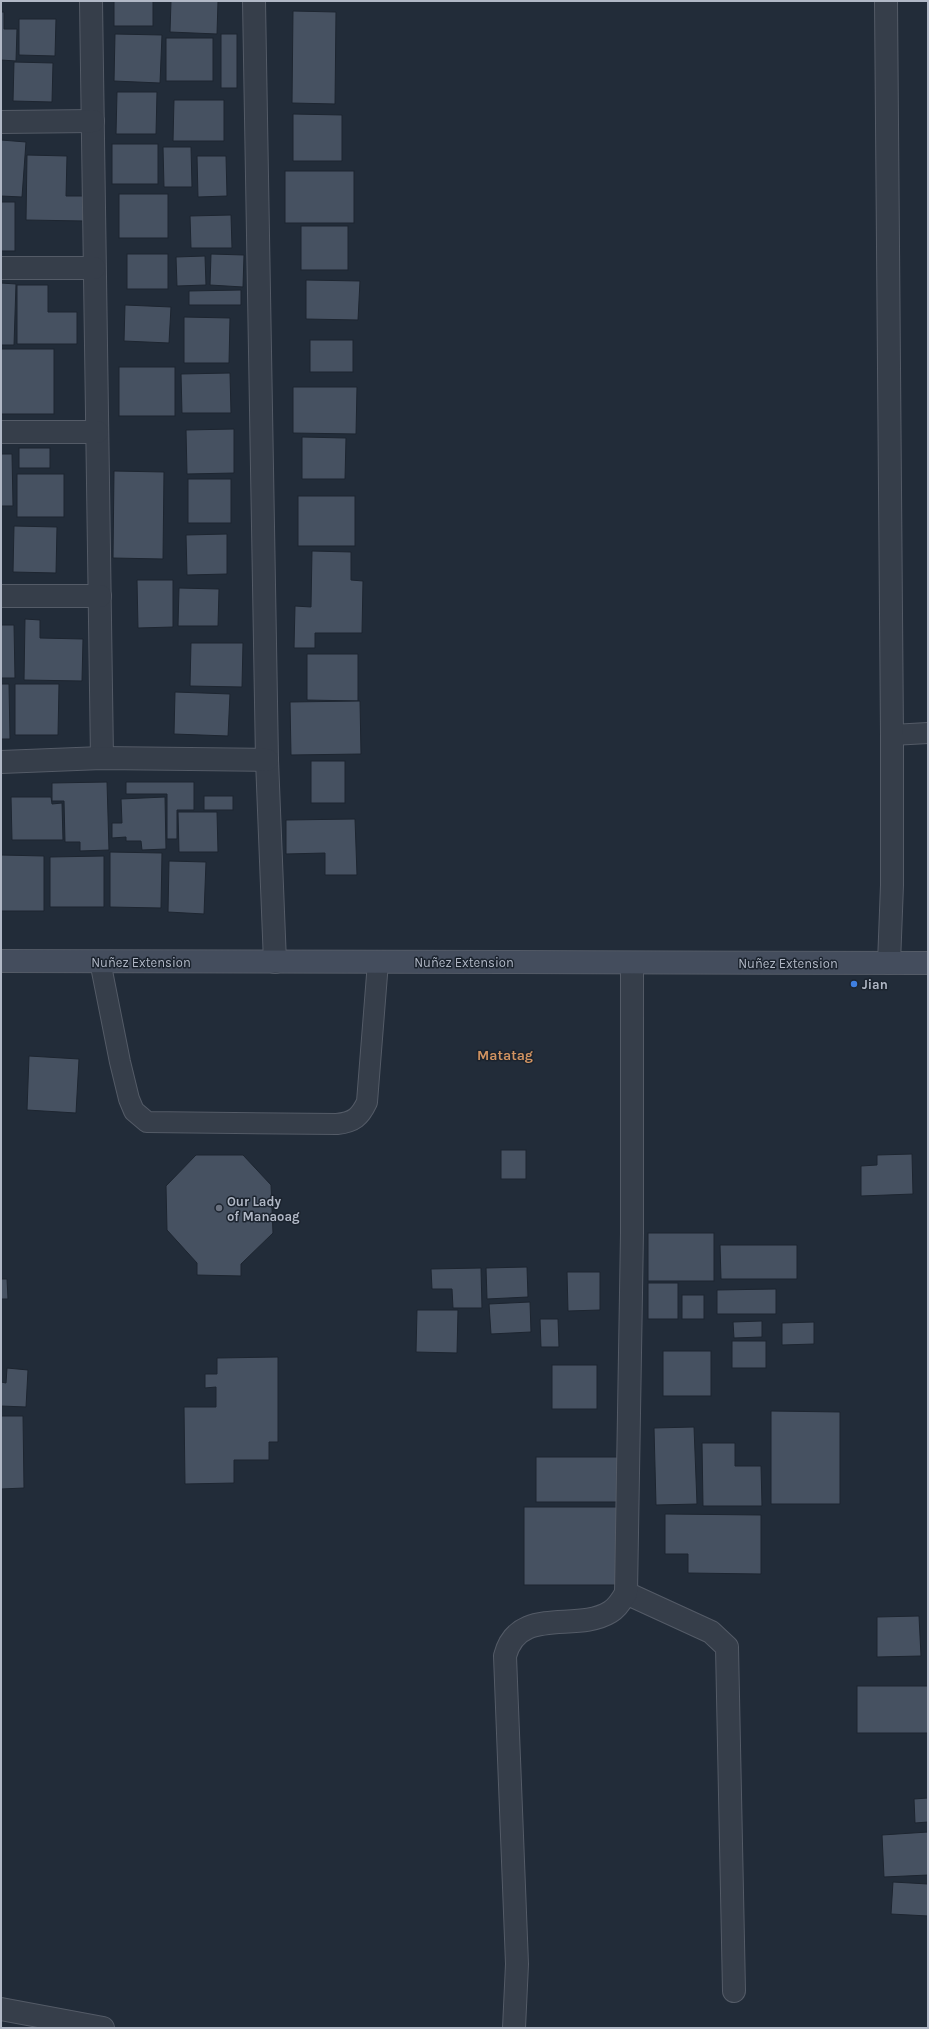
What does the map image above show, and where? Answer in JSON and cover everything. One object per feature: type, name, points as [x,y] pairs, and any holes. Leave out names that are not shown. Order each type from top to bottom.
[{"type":"street","points":[[90,1],[102,758]]},
{"type":"street","points":[[254,1],[268,760],[274,962]]},
{"type":"street","points":[[886,1],[892,736],[892,885],[889,963]]},
{"type":"street","points":[[1,122],[93,121]]},
{"type":"street","points":[[1,268],[94,268]]},
{"type":"street","points":[[1,432],[97,432]]},
{"type":"street","points":[[1,596],[100,596]]},
{"type":"street","points":[[1,762],[102,758],[268,760]]},
{"type":"street","name":"Nuñez Extension","points":[[1,961],[928,963]]},
{"type":"street","points":[[514,2028],[517,1964],[505,1656],[508,1644],[518,1631],[535,1624],[588,1620],[610,1612],[619,1604],[626,1593],[632,1233],[632,963]]},
{"type":"street","points":[[626,1593],[712,1632],[727,1647],[734,1991]]},
{"type":"street","points":[[1,2009],[103,2028]]},
{"type":"lane","points":[[892,736],[928,733]]},
{"type":"lane","points":[[100,961],[129,1100],[134,1111],[147,1122],[329,1124],[348,1122],[356,1119],[362,1112],[367,1102],[369,1057],[378,962]]},
{"type":"building","points":[[114,1],[153,1],[153,26],[114,26]]},
{"type":"building","points":[[171,1],[218,1],[217,34],[170,32]]},
{"type":"building","points":[[293,11],[336,12],[335,104],[292,103]]},
{"type":"building","points":[[1,12],[4,12],[4,29],[17,29],[16,61],[1,60]]},
{"type":"building","points":[[19,19],[56,19],[55,56],[19,55]]},
{"type":"building","points":[[115,34],[162,35],[160,83],[114,81]]},
{"type":"building","points":[[221,34],[237,34],[237,88],[221,88]]},
{"type":"building","points":[[166,38],[213,38],[213,81],[166,81]]},
{"type":"building","points":[[14,62],[53,63],[52,102],[13,101]]},
{"type":"building","points":[[117,92],[157,92],[156,134],[116,134]]},
{"type":"building","points":[[174,100],[224,100],[224,141],[173,141]]},
{"type":"building","points":[[293,114],[342,115],[342,161],[293,161]]},
{"type":"building","points":[[1,140],[26,142],[22,197],[1,196]]},
{"type":"building","points":[[112,144],[158,144],[158,184],[112,184]]},
{"type":"building","points":[[163,147],[191,147],[192,187],[164,187]]},
{"type":"building","points":[[27,155],[67,156],[66,196],[84,196],[84,221],[26,220]]},
{"type":"building","points":[[197,156],[226,156],[227,196],[198,197]]},
{"type":"building","points":[[285,171],[354,171],[354,223],[285,223]]},
{"type":"building","points":[[119,194],[168,194],[168,238],[119,238]]},
{"type":"building","points":[[1,202],[15,202],[15,251],[1,251]]},
{"type":"building","points":[[231,215],[232,248],[191,248],[190,216]]},
{"type":"building","points":[[301,226],[348,226],[348,270],[301,270]]},
{"type":"building","points":[[127,254],[168,254],[168,289],[127,289]]},
{"type":"building","points":[[211,254],[244,255],[243,287],[210,285]]},
{"type":"building","points":[[205,256],[206,285],[177,286],[176,257]]},
{"type":"building","points":[[306,280],[360,281],[358,320],[306,319]]},
{"type":"building","points":[[1,283],[16,284],[14,345],[1,345]]},
{"type":"building","points":[[17,285],[48,285],[48,312],[77,312],[77,344],[17,344]]},
{"type":"building","points":[[241,290],[241,305],[189,305],[189,291]]},
{"type":"building","points":[[125,305],[171,307],[169,343],[124,341]]},
{"type":"building","points":[[184,317],[230,318],[229,363],[184,363]]},
{"type":"building","points":[[310,340],[353,340],[353,372],[310,372]]},
{"type":"building","points":[[1,349],[54,349],[54,414],[1,414]]},
{"type":"building","points":[[119,367],[175,367],[175,416],[119,416]]},
{"type":"building","points":[[230,373],[231,413],[182,413],[181,374]]},
{"type":"building","points":[[293,387],[357,387],[356,434],[293,433]]},
{"type":"building","points":[[234,429],[234,473],[187,474],[186,430]]},
{"type":"building","points":[[302,437],[346,438],[345,479],[302,479]]},
{"type":"building","points":[[19,448],[50,448],[50,468],[19,468]]},
{"type":"building","points":[[1,454],[12,454],[13,506],[1,506]]},
{"type":"building","points":[[114,471],[164,472],[163,559],[113,558]]},
{"type":"building","points":[[17,474],[64,474],[64,517],[17,517]]},
{"type":"building","points":[[188,479],[231,479],[231,523],[188,523]]},
{"type":"building","points":[[298,496],[355,496],[355,546],[298,546]]},
{"type":"building","points":[[14,526],[57,527],[56,573],[13,572]]},
{"type":"building","points":[[227,534],[227,574],[187,575],[186,535]]},
{"type":"building","points":[[312,551],[351,552],[351,580],[363,581],[362,633],[315,633],[315,648],[294,648],[295,606],[311,607]]},
{"type":"building","points":[[137,580],[173,580],[173,627],[138,628]]},
{"type":"building","points":[[179,588],[219,589],[218,626],[178,626]]},
{"type":"building","points":[[25,619],[40,620],[40,638],[83,639],[82,681],[24,680]]},
{"type":"building","points":[[1,625],[14,625],[15,678],[1,678]]},
{"type":"building","points":[[191,643],[243,643],[242,687],[190,686]]},
{"type":"building","points":[[307,654],[358,654],[358,701],[307,700]]},
{"type":"building","points":[[1,684],[9,684],[10,739],[1,739]]},
{"type":"building","points":[[15,684],[59,684],[58,735],[15,735]]},
{"type":"building","points":[[175,692],[230,694],[228,736],[174,734]]},
{"type":"building","points":[[360,701],[361,754],[291,755],[290,702]]},
{"type":"building","points":[[311,761],[345,761],[345,803],[311,803]]},
{"type":"building","points":[[107,782],[109,850],[80,851],[80,842],[65,842],[64,801],[52,801],[52,783]]},
{"type":"building","points":[[126,782],[194,782],[194,810],[177,810],[177,839],[167,839],[167,794],[126,794]]},
{"type":"building","points":[[204,796],[233,796],[233,810],[204,810]]},
{"type":"building","points":[[11,797],[51,797],[52,804],[62,803],[63,840],[12,840]]},
{"type":"building","points":[[165,797],[166,849],[142,850],[141,841],[126,841],[126,837],[112,838],[112,823],[122,823],[121,799]]},
{"type":"building","points":[[178,812],[217,812],[218,852],[179,852]]},
{"type":"building","points":[[355,819],[357,875],[325,875],[325,853],[286,854],[286,820]]},
{"type":"building","points":[[110,852],[162,853],[161,908],[110,907]]},
{"type":"building","points":[[1,855],[44,856],[44,911],[1,911]]},
{"type":"building","points":[[104,856],[104,907],[50,907],[50,857]]},
{"type":"building","points":[[169,861],[206,862],[204,914],[168,912]]},
{"type":"building","points":[[29,1056],[79,1059],[76,1113],[27,1110]]},
{"type":"building","points":[[501,1150],[526,1150],[526,1179],[501,1179]]},
{"type":"building","points":[[912,1154],[913,1194],[861,1196],[861,1166],[877,1165],[877,1155]]},
{"type":"building","name":"Our Lady of Manaoag","points":[[196,1155],[243,1155],[271,1185],[273,1233],[241,1264],[241,1276],[197,1275],[197,1263],[167,1230],[166,1186]]},
{"type":"building","points":[[648,1233],[714,1233],[714,1281],[648,1281]]},
{"type":"building","points":[[720,1245],[797,1245],[797,1279],[721,1279]]},
{"type":"building","points":[[527,1267],[528,1297],[487,1299],[486,1268]]},
{"type":"building","points":[[481,1268],[482,1308],[453,1308],[452,1289],[432,1289],[431,1269]]},
{"type":"building","points":[[567,1272],[600,1272],[600,1310],[568,1311]]},
{"type":"building","points":[[1,1279],[7,1279],[8,1299],[1,1299]]},
{"type":"building","points":[[648,1283],[678,1283],[678,1319],[648,1319]]},
{"type":"building","points":[[776,1289],[776,1314],[717,1314],[717,1290]]},
{"type":"building","points":[[682,1295],[704,1295],[704,1319],[682,1319]]},
{"type":"building","points":[[530,1302],[531,1332],[491,1334],[489,1304]]},
{"type":"building","points":[[417,1310],[458,1310],[457,1353],[416,1352]]},
{"type":"building","points":[[540,1319],[558,1319],[559,1347],[541,1347]]},
{"type":"building","points":[[762,1321],[762,1337],[734,1338],[733,1322]]},
{"type":"building","points":[[814,1322],[814,1344],[782,1345],[782,1323]]},
{"type":"building","points":[[732,1341],[766,1341],[766,1368],[732,1368]]},
{"type":"building","points":[[663,1351],[711,1351],[711,1396],[663,1396]]},
{"type":"building","points":[[278,1357],[278,1442],[269,1442],[269,1460],[234,1460],[234,1483],[185,1484],[184,1407],[216,1407],[216,1387],[205,1388],[205,1374],[217,1374],[217,1358]]},
{"type":"building","points":[[552,1365],[597,1365],[597,1409],[552,1409]]},
{"type":"building","points":[[7,1368],[28,1370],[26,1407],[1,1406],[1,1382],[6,1383]]},
{"type":"building","points":[[771,1411],[840,1412],[840,1504],[771,1504]]},
{"type":"building","points":[[1,1416],[23,1416],[24,1488],[1,1489]]},
{"type":"building","points":[[694,1427],[697,1504],[656,1505],[654,1428]]},
{"type":"building","points":[[702,1443],[735,1443],[735,1466],[761,1466],[762,1506],[703,1506]]},
{"type":"building","points":[[536,1457],[618,1457],[618,1502],[536,1502]]},
{"type":"building","points":[[524,1507],[620,1507],[620,1585],[524,1585]]},
{"type":"building","points":[[665,1514],[761,1515],[761,1574],[688,1573],[688,1554],[665,1554]]},
{"type":"building","points":[[919,1616],[921,1656],[877,1657],[877,1617]]},
{"type":"building","points":[[857,1686],[928,1686],[928,1733],[857,1733]]},
{"type":"building","points":[[928,1798],[928,1822],[915,1823],[914,1799]]},
{"type":"building","points":[[928,1832],[928,1875],[884,1877],[882,1835]]},
{"type":"building","points":[[893,1882],[928,1884],[928,1916],[891,1914]]},
{"type":"place","name":"Jian","points":[[854,984]]},
{"type":"place","name":"Our Lady of Manaoag","points":[[219,1208]]},
{"type":"district","name":"Matatag","points":[[505,1055]]}]
